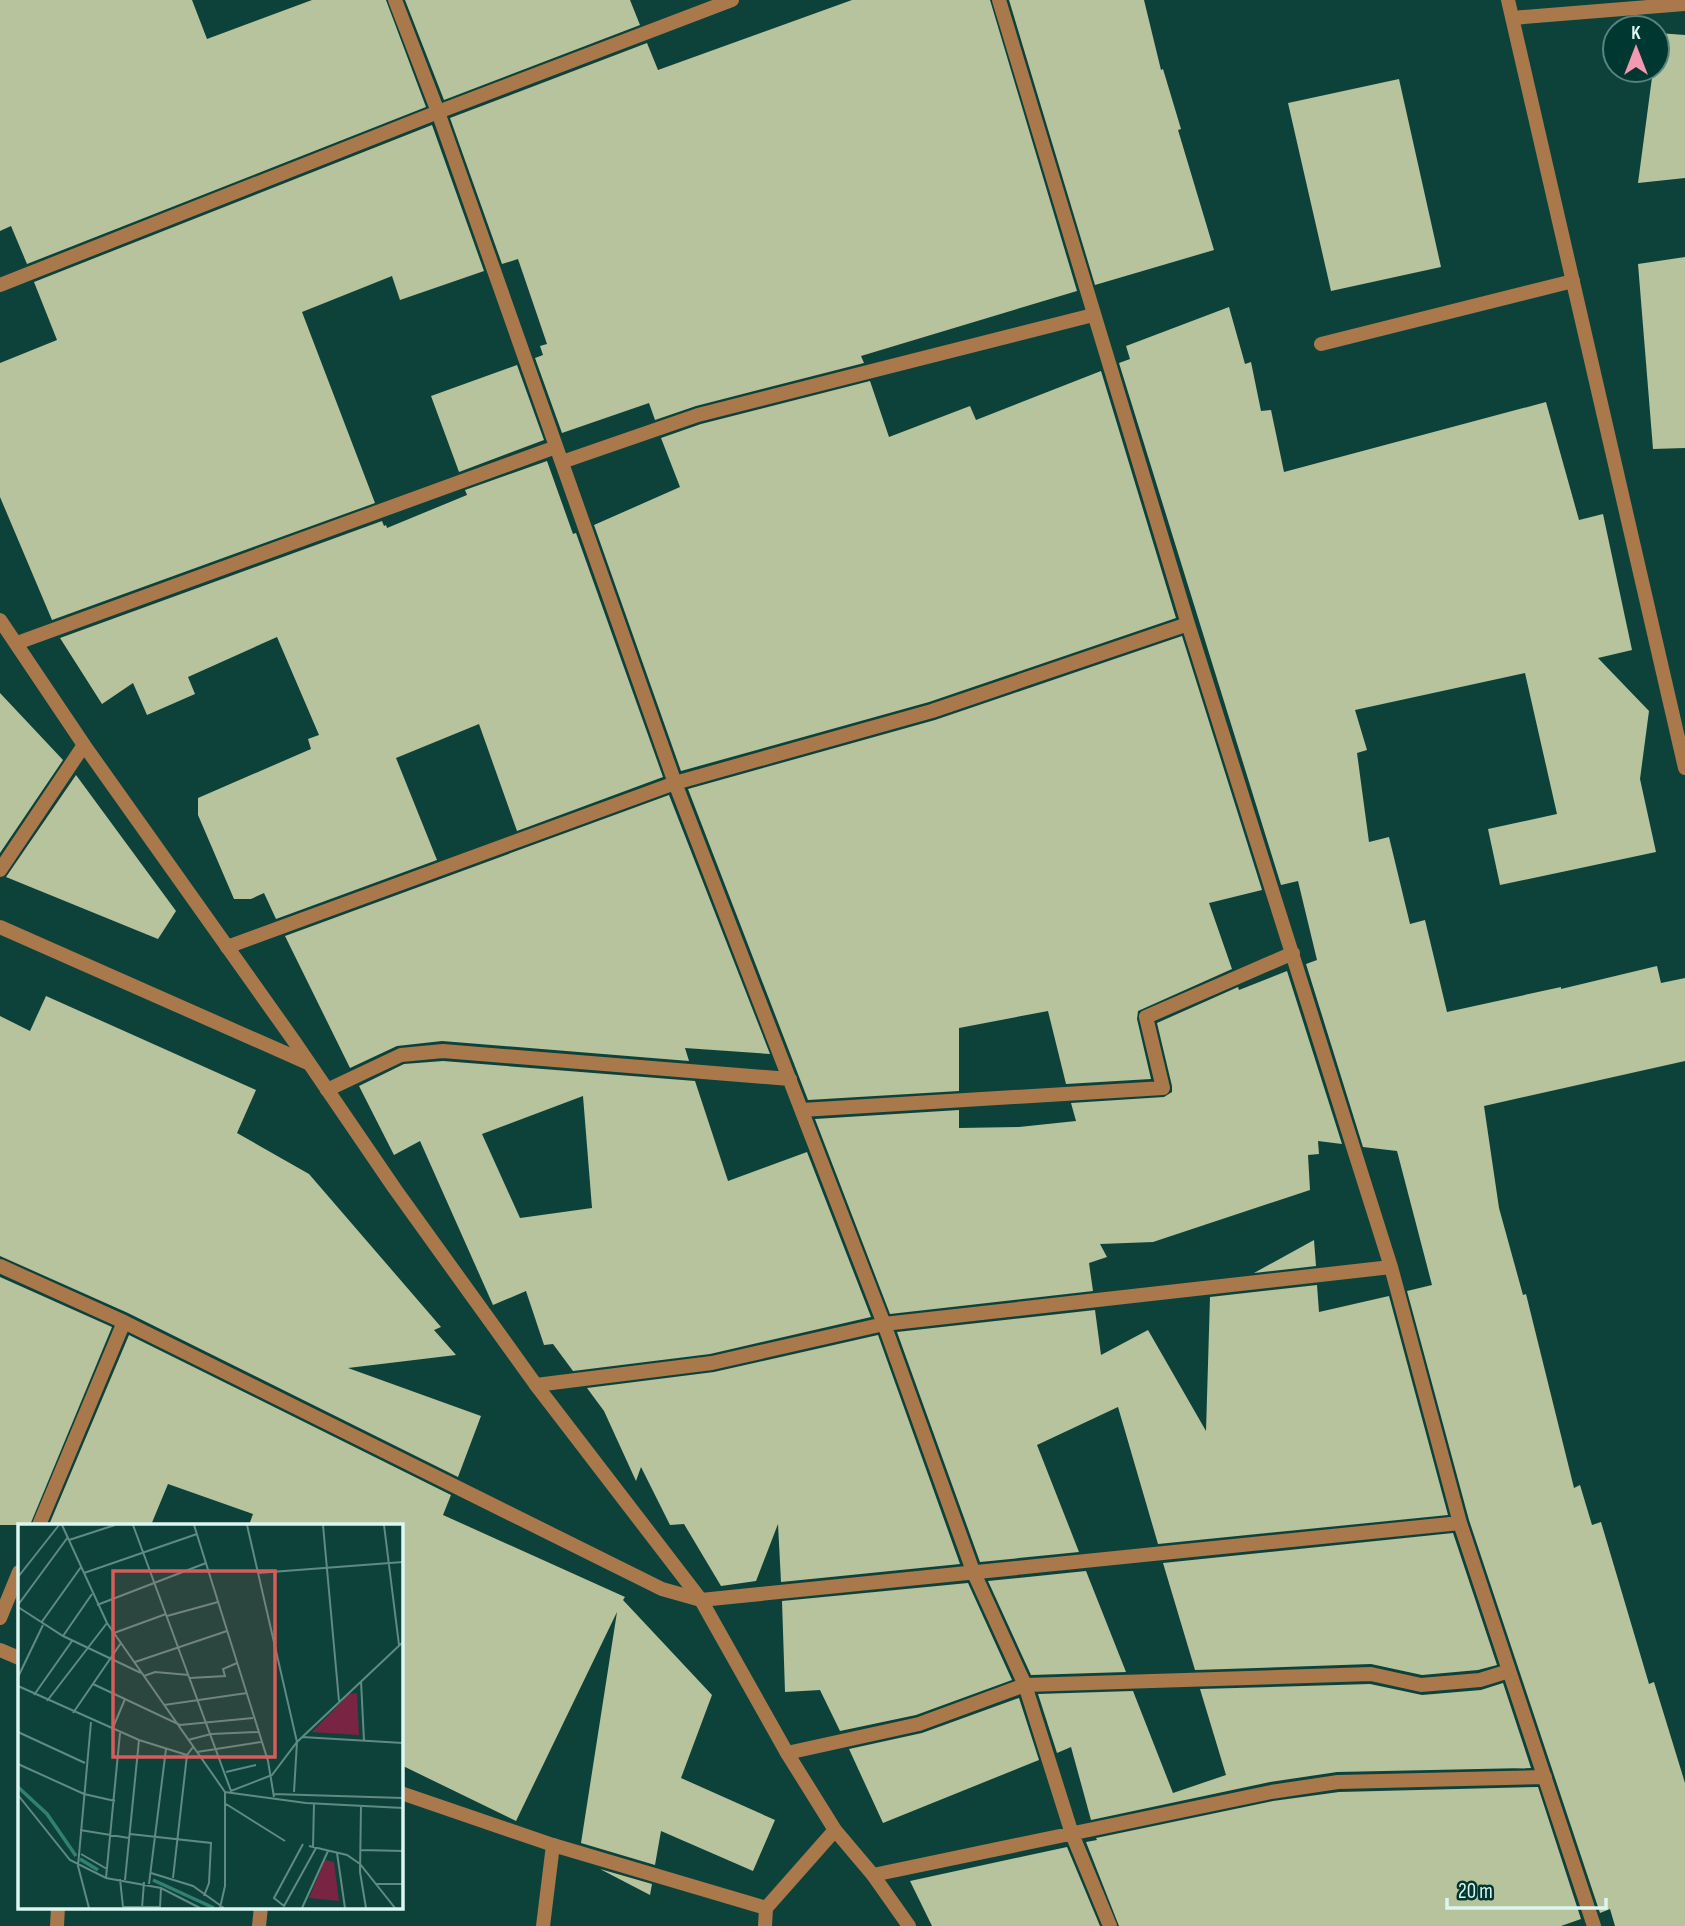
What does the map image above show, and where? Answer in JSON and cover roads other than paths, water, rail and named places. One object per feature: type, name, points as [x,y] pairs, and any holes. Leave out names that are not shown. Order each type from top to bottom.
[{"type":"street","points":[[395,0],[438,112],[675,783],[884,1324],[973,1571],[1025,1685],[1072,1834],[1110,1926]]},
{"type":"street","points":[[0,285],[438,112],[732,0]]},
{"type":"street","points":[[999,0],[1188,624],[1391,1268],[1460,1523],[1594,1926]]},
{"type":"street","points":[[1508,0],[1685,768]]},
{"type":"street","points":[[1512,18],[1685,4]]},
{"type":"street","points":[[1321,344],[1573,281]]},
{"type":"street","points":[[562,462],[698,415],[1093,315]]},
{"type":"street","points":[[17,643],[556,447]]},
{"type":"street","points":[[0,620],[84,745],[395,1189],[536,1385],[701,1600],[787,1753],[835,1830],[873,1875],[909,1926]]},
{"type":"street","points":[[226,947],[675,783],[932,712],[1188,624]]},
{"type":"street","points":[[0,870],[84,745]]},
{"type":"street","points":[[0,927],[308,1063]]},
{"type":"street","points":[[802,1110],[1163,1088],[1146,1017],[1293,953]]},
{"type":"street","points":[[327,1090],[401,1055],[443,1051],[790,1079]]},
{"type":"street","points":[[0,1266],[124,1322],[662,1589],[701,1600],[1460,1523]]},
{"type":"street","points":[[536,1385],[712,1363],[884,1324],[1391,1268]]},
{"type":"street","points":[[39,1524],[124,1322]]},
{"type":"street","points":[[0,1618],[18,1574]]},
{"type":"street","points":[[0,1650],[18,1658]]},
{"type":"street","points":[[787,1753],[919,1724],[1025,1685],[1371,1674],[1421,1685],[1480,1680],[1509,1671]]},
{"type":"street","points":[[873,1875],[1271,1792],[1338,1782],[1545,1777]]},
{"type":"street","points":[[402,1793],[553,1845],[766,1908]]},
{"type":"street","points":[[765,1926],[766,1908],[835,1830]]},
{"type":"street","points":[[543,1926],[553,1845]]}]
